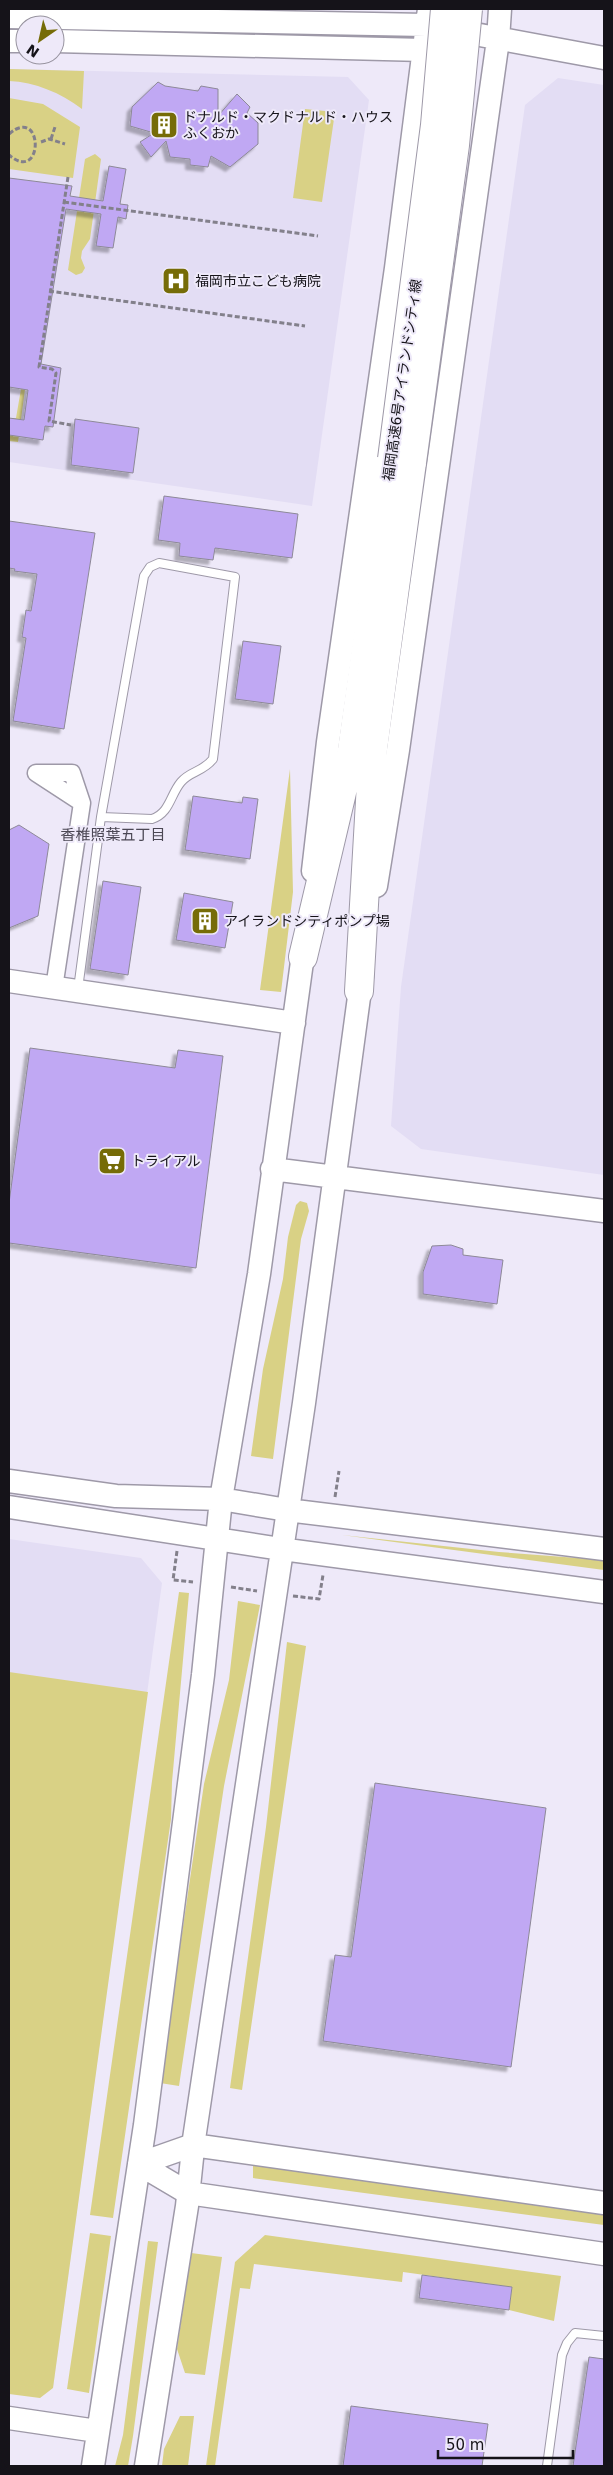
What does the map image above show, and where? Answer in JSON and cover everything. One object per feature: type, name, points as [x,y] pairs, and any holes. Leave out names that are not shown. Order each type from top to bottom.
[{"type":"highway","name":"福岡高速6号アイランドシティ線","points":[[363,749],[402,460],[454,146],[468,9]]},
{"type":"highway","name":"福岡高速6号アイランドシティ線","points":[[402,460],[436,125],[433,14]]},
{"type":"highway","points":[[359,991],[363,749]]},
{"type":"highway","points":[[303,957],[363,749]]},
{"type":"street","points":[[146,2466],[188,2193],[193,2145],[336,1175],[359,991],[398,750],[498,40],[500,9]]},
{"type":"street","points":[[93,2466],[139,2164],[203,1675],[221,1499],[259,1274],[272,1169],[303,957],[328,742],[396,268],[404,190],[424,50],[433,14]]},
{"type":"street","points":[[9,17],[433,14],[498,40],[604,58]]},
{"type":"street","points":[[65,41],[424,50],[498,40]]},
{"type":"street","points":[[54,988],[82,803]]},
{"type":"street","points":[[9,981],[294,1023]]},
{"type":"street","points":[[272,1169],[336,1175],[604,1211]]},
{"type":"street","points":[[9,1481],[116,1496],[221,1499],[286,1510],[604,1549]]},
{"type":"street","points":[[9,1507],[281,1549],[604,1592]]},
{"type":"street","points":[[139,2164],[193,2145],[604,2203]]},
{"type":"street","points":[[139,2164],[188,2193],[604,2254]]},
{"type":"street","points":[[9,2418],[97,2430]]},
{"type":"lane","points":[[77,991],[101,817],[144,576],[150,567],[159,563],[235,577],[213,759],[206,768],[180,782],[164,813],[159,816],[152,819],[101,817]]},
{"type":"lane","points":[[547,2466],[562,2355],[567,2343],[576,2333],[604,2336]]},
{"type":"path","points":[[51,139],[55,127]]},
{"type":"path","points":[[9,134],[17,129],[26,129],[35,136],[37,144],[33,155],[26,160],[15,159],[9,155]]},
{"type":"path","points":[[40,142],[51,139],[64,144]]},
{"type":"path","points":[[68,177],[49,291],[39,367],[52,369],[56,373],[49,421],[71,425]]},
{"type":"path","points":[[64,202],[318,236]]},
{"type":"path","points":[[49,291],[305,326]]},
{"type":"shaded area","name":"福岡市立こども病院","points":[[9,69],[348,77],[369,100],[312,506],[9,462]]},
{"type":"shaded area","points":[[9,69],[84,71],[82,109],[47,89],[9,81]]},
{"type":"shaded area","points":[[558,78],[604,85],[604,1175],[421,1149],[391,1126],[401,987],[525,105]]},
{"type":"shaded area","points":[[9,98],[43,104],[80,127],[73,178],[9,169]]},
{"type":"shaded area","points":[[305,109],[335,112],[322,202],[293,198]]},
{"type":"shaded area","points":[[95,154],[101,159],[90,239],[82,251],[81,258],[85,268],[82,273],[76,275],[68,270],[85,159]]},
{"type":"shaded area","points":[[21,389],[25,389],[18,442],[9,441],[9,418],[16,418]]},
{"type":"shaded area","points":[[290,769],[293,892],[281,992],[260,990]]},
{"type":"shaded area","points":[[300,1201],[307,1203],[309,1211],[301,1239],[273,1459],[251,1456],[263,1369],[283,1279],[288,1237],[296,1205]]},
{"type":"shaded area","points":[[342,1535],[499,1552],[604,1560],[604,1570]]},
{"type":"shaded area","points":[[9,1539],[141,1558],[162,1583],[53,2388],[9,2393]]},
{"type":"shaded area","points":[[179,1592],[189,1593],[172,1782],[171,1819],[113,2218],[90,2215]]},
{"type":"shaded area","points":[[238,1601],[260,1605],[224,1786],[179,2086],[160,2083],[204,1784],[229,1680]]},
{"type":"shaded area","points":[[287,1642],[306,1646],[242,2090],[230,2088],[266,1827]]},
{"type":"shaded area","points":[[9,1672],[148,1692],[53,2388],[40,2398],[9,2394]]},
{"type":"shaded area","points":[[253,2163],[604,2214],[604,2225],[253,2178]]},
{"type":"shaded area","points":[[90,2233],[111,2236],[89,2393],[67,2389]]},
{"type":"shaded area","points":[[265,2235],[561,2276],[554,2321],[509,2310],[512,2287],[403,2272],[402,2282],[254,2264],[250,2289],[240,2288],[215,2466],[206,2466],[235,2262]]},
{"type":"shaded area","points":[[148,2241],[158,2242],[133,2436],[128,2466],[115,2466],[123,2435]]},
{"type":"shaded area","points":[[191,2253],[222,2257],[205,2375],[185,2373],[177,2349]]},
{"type":"shaded area","points":[[180,2416],[194,2416],[188,2466],[162,2466],[164,2449]]},
{"type":"building","name":"ドナルド・マクドナルド・ハウス ふくおか","points":[[158,82],[165,86],[198,91],[201,86],[218,89],[218,116],[237,94],[250,107],[247,113],[258,123],[258,144],[230,167],[211,156],[208,167],[190,165],[190,159],[170,157],[166,141],[151,157],[140,142],[154,133],[130,126],[132,107]]},
{"type":"building","points":[[109,166],[126,169],[120,204],[128,205],[126,219],[118,217],[113,248],[96,246],[101,214],[66,209],[41,364],[61,368],[53,427],[45,426],[43,440],[9,435],[9,418],[24,420],[28,390],[9,387],[9,178],[72,186],[70,196],[103,201]]},
{"type":"building","points":[[75,419],[139,428],[133,473],[71,465]]},
{"type":"building","points":[[164,496],[298,514],[292,558],[215,548],[213,560],[179,556],[180,543],[158,540]]},
{"type":"building","points":[[9,521],[95,533],[64,729],[13,721],[26,638],[22,637],[26,610],[31,611],[37,574],[14,571],[15,569],[9,568]]},
{"type":"building","points":[[243,641],[281,646],[273,704],[235,699]]},
{"type":"building","points":[[193,796],[242,803],[243,797],[258,799],[250,859],[185,850]]},
{"type":"building","points":[[19,825],[49,844],[38,916],[9,928],[9,830]]},
{"type":"building","points":[[103,881],[141,887],[128,975],[90,969]]},
{"type":"building","name":"アイランドシティポンプ場","points":[[184,893],[233,902],[225,948],[176,940]]},
{"type":"building","name":"トライアル","points":[[30,1048],[175,1068],[178,1050],[223,1056],[196,1268],[9,1243],[9,1203]]},
{"type":"building","points":[[451,1245],[463,1249],[463,1255],[503,1260],[497,1304],[423,1294],[423,1272],[432,1246]]},
{"type":"building","points":[[375,1783],[546,1808],[511,2067],[323,2041],[335,1955],[351,1957]]},
{"type":"building","points":[[422,2275],[512,2287],[509,2310],[419,2298]]},
{"type":"building","points":[[589,2357],[604,2359],[604,2466],[573,2466]]},
{"type":"building","points":[[351,2406],[488,2424],[482,2466],[343,2466]]},
{"type":"place","name":"ドナルド・マクドナルド・ハウス ふくおか","points":[[164,125]]},
{"type":"place","name":"福岡市立こども病院","points":[[176,281]]},
{"type":"place","name":"アイランドシティポンプ場","points":[[205,921]]},
{"type":"place","name":"トライアル","points":[[112,1161]]},
{"type":"district","name":"香椎照葉五丁目","points":[[113,835]]}]
